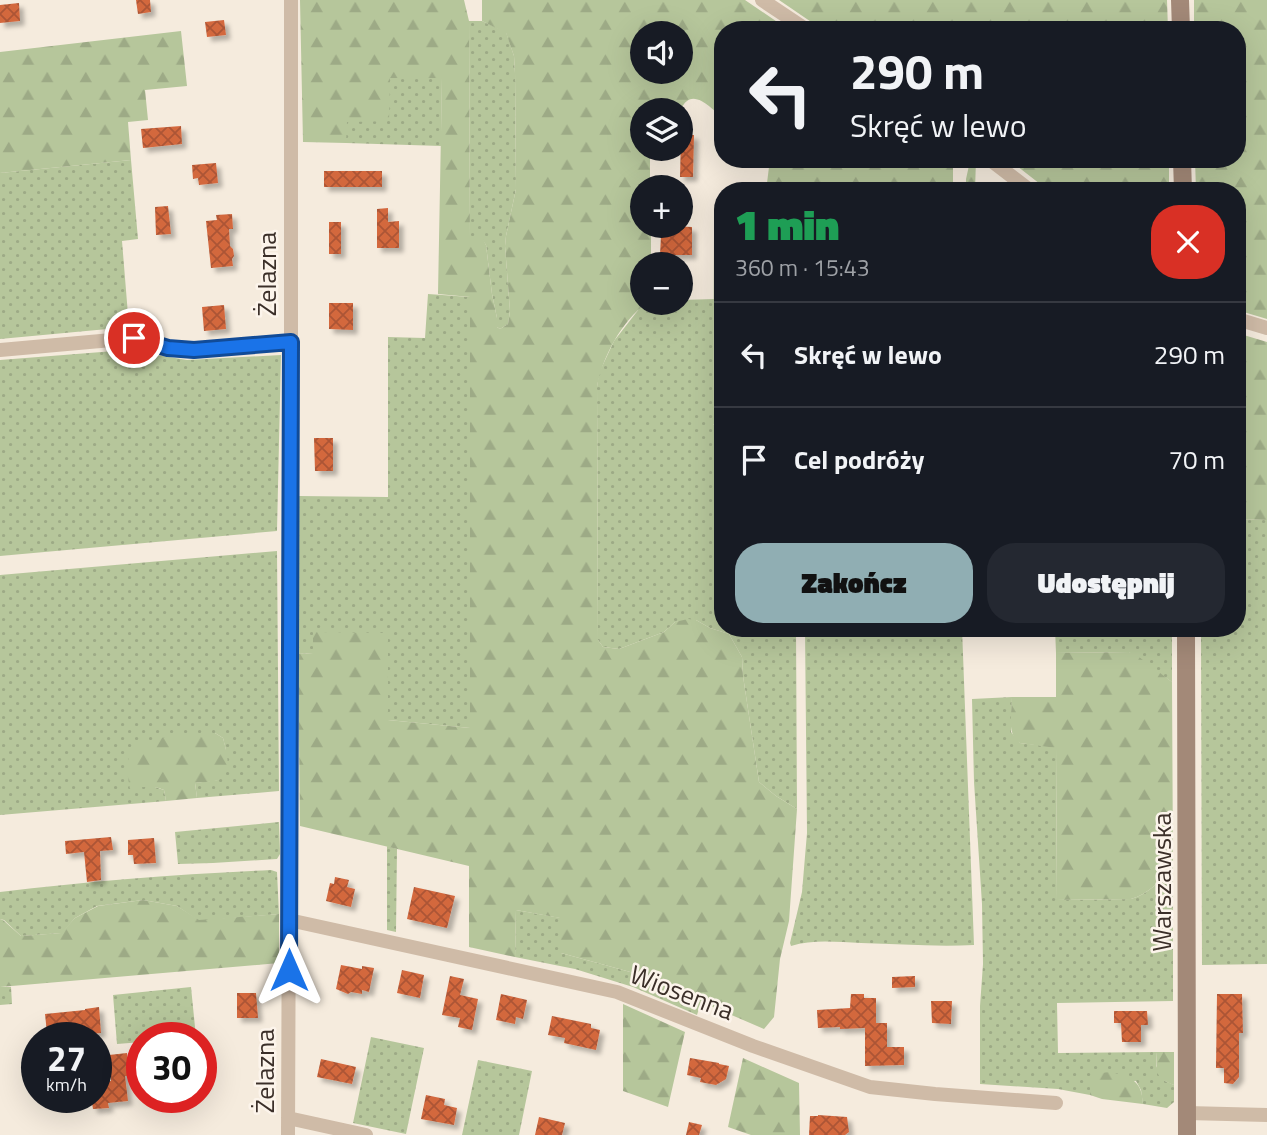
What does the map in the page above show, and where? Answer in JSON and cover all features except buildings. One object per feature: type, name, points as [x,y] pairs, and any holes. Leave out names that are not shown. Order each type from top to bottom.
[{"type":"street","name":"Żelazna","points":[[288,1135],[291,0]]},
{"type":"street","points":[[762,0],[794,21]]},
{"type":"street","points":[[1180,0],[1181,21]]},
{"type":"street","points":[[1001,168],[1019,182]]},
{"type":"street","points":[[1246,322],[1267,328]]},
{"type":"street","points":[[0,351],[134,338],[168,348],[194,350],[291,342]]},
{"type":"street","name":"Warszawska","points":[[1186,637],[1187,1135]]},
{"type":"street","name":"Wiosenna","points":[[289,920],[617,992],[753,1046],[870,1087],[1056,1103]]},
{"type":"street","points":[[1187,1113],[1267,1115]]},
{"type":"street","points":[[288,1118],[366,1135]]},
{"type":"green space","points":[[300,0],[464,0],[469,21],[470,238],[483,239],[486,245],[497,327],[500,329],[508,324],[510,311],[505,246],[516,189],[515,73],[514,56],[506,33],[482,21],[482,0],[745,0],[776,21],[714,21],[714,111],[693,98],[630,98],[630,161],[650,161],[650,175],[630,175],[630,238],[651,238],[651,252],[630,252],[630,315],[633,315],[614,340],[603,364],[597,387],[598,640],[603,647],[619,649],[664,632],[675,622],[688,619],[714,629],[714,637],[731,637],[742,657],[759,782],[797,809],[789,921],[780,959],[774,1017],[764,1029],[634,973],[561,953],[560,918],[516,910],[515,957],[469,947],[469,866],[300,826],[298,654],[313,653],[313,632],[388,633],[388,720],[470,728],[470,297],[438,294],[442,78],[390,78],[389,121],[347,122],[346,143],[303,142]]},
{"type":"green space","points":[[779,0],[1167,0],[1168,21],[810,21]]},
{"type":"green space","points":[[1194,0],[1267,0],[1267,319],[1246,313],[1246,182],[1196,182],[1195,168],[1246,168],[1246,21],[1194,21]]},
{"type":"green space","points":[[469,21],[482,21],[506,32],[514,56],[516,189],[505,246],[510,311],[508,324],[500,329],[497,327],[486,245],[482,239],[470,239]]},
{"type":"green space","points":[[181,31],[187,86],[145,90],[148,120],[128,122],[131,160],[0,173],[0,52]]},
{"type":"green space","points":[[390,78],[442,78],[441,146],[346,143],[346,122]]},
{"type":"green space","points":[[131,160],[138,239],[122,241],[129,327],[0,339],[0,173]]},
{"type":"green space","points":[[769,168],[953,168],[953,182],[767,182]]},
{"type":"green space","points":[[968,168],[976,168],[975,182],[966,182]]},
{"type":"green space","points":[[1020,168],[1169,168],[1169,182],[1037,182]]},
{"type":"green space","points":[[714,235],[714,425],[713,424]]},
{"type":"green space","points":[[428,294],[470,297],[470,728],[388,720],[313,633],[313,653],[298,654],[299,496],[388,497],[388,337],[425,338]]},
{"type":"green space","points":[[714,299],[714,629],[696,620],[675,622],[664,632],[619,649],[603,647],[598,640],[597,387],[599,373],[614,341],[634,315],[693,315],[693,300]]},
{"type":"green space","points":[[1246,336],[1267,342],[1267,520],[1246,519]]},
{"type":"green space","points":[[127,350],[187,360],[281,355],[277,531],[0,556],[0,360]]},
{"type":"green space","points":[[1246,519],[1267,520],[1267,964],[1202,965],[1201,637],[1246,637]]},
{"type":"green space","points":[[277,551],[279,791],[197,798],[195,783],[218,780],[226,750],[223,738],[215,733],[152,786],[164,790],[166,801],[0,815],[0,575]]},
{"type":"green space","points":[[731,637],[796,637],[797,809],[759,782],[742,657]]},
{"type":"green space","points":[[805,637],[962,637],[974,945],[808,942],[791,946],[802,892],[807,833]]},
{"type":"green space","points":[[1055,637],[1172,637],[1172,682],[1129,652],[1056,653]]},
{"type":"green space","points":[[1129,652],[1172,682],[1173,866],[1149,890],[1131,899],[1057,900],[1056,748],[1020,743],[1016,739],[1011,723],[1012,697],[1056,697],[1056,653]]},
{"type":"green space","points":[[1012,697],[1011,732],[1020,743],[1056,747],[1057,900],[1131,899],[1149,890],[1173,866],[1173,1001],[1057,1003],[1058,1053],[1157,1052],[1156,1066],[1165,1081],[1174,1085],[1174,1102],[1167,1108],[1143,1104],[1141,1090],[1136,1081],[1090,1083],[1090,1095],[1058,1089],[980,1084],[982,904],[972,699]]},
{"type":"green space","points":[[215,733],[223,738],[226,748],[226,773],[218,780],[195,783],[197,798],[166,801],[164,790],[160,788],[130,789],[128,763],[136,748],[169,736]]},
{"type":"green space","points":[[279,822],[280,854],[277,859],[178,864],[175,832]]},
{"type":"green space","points":[[387,846],[397,849],[396,932],[387,930]]},
{"type":"green space","points":[[271,870],[277,872],[279,914],[199,921],[177,906],[143,900],[97,906],[75,918],[62,933],[21,936],[0,919],[0,892],[135,878]]},
{"type":"green space","points":[[143,900],[177,906],[199,920],[279,914],[279,963],[0,987],[0,919],[21,936],[61,933],[75,918],[98,906]]},
{"type":"green space","points":[[516,910],[561,918],[561,953],[634,973],[701,1002],[697,1015],[633,987],[575,969],[515,957]]},
{"type":"green space","points":[[0,987],[11,987],[12,1004],[0,1005]]},
{"type":"green space","points":[[191,987],[194,1022],[126,1022],[126,1043],[117,1044],[113,995]]},
{"type":"green space","points":[[623,1004],[685,1032],[668,1107],[623,1091]]},
{"type":"green space","points":[[371,1037],[424,1048],[406,1134],[353,1123]]},
{"type":"green space","points":[[1157,1052],[1174,1052],[1174,1085],[1163,1080],[1158,1073]]},
{"type":"green space","points":[[743,1058],[799,1083],[800,1135],[751,1135],[728,1127]]},
{"type":"green space","points":[[478,1060],[532,1071],[519,1135],[462,1135]]},
{"type":"green space","points":[[1110,1072],[1134,1081],[1140,1090],[1143,1104],[1090,1095],[1093,1076]]},
{"type":"route","points":[[134,338],[181,350],[291,342],[289,970]]}]
